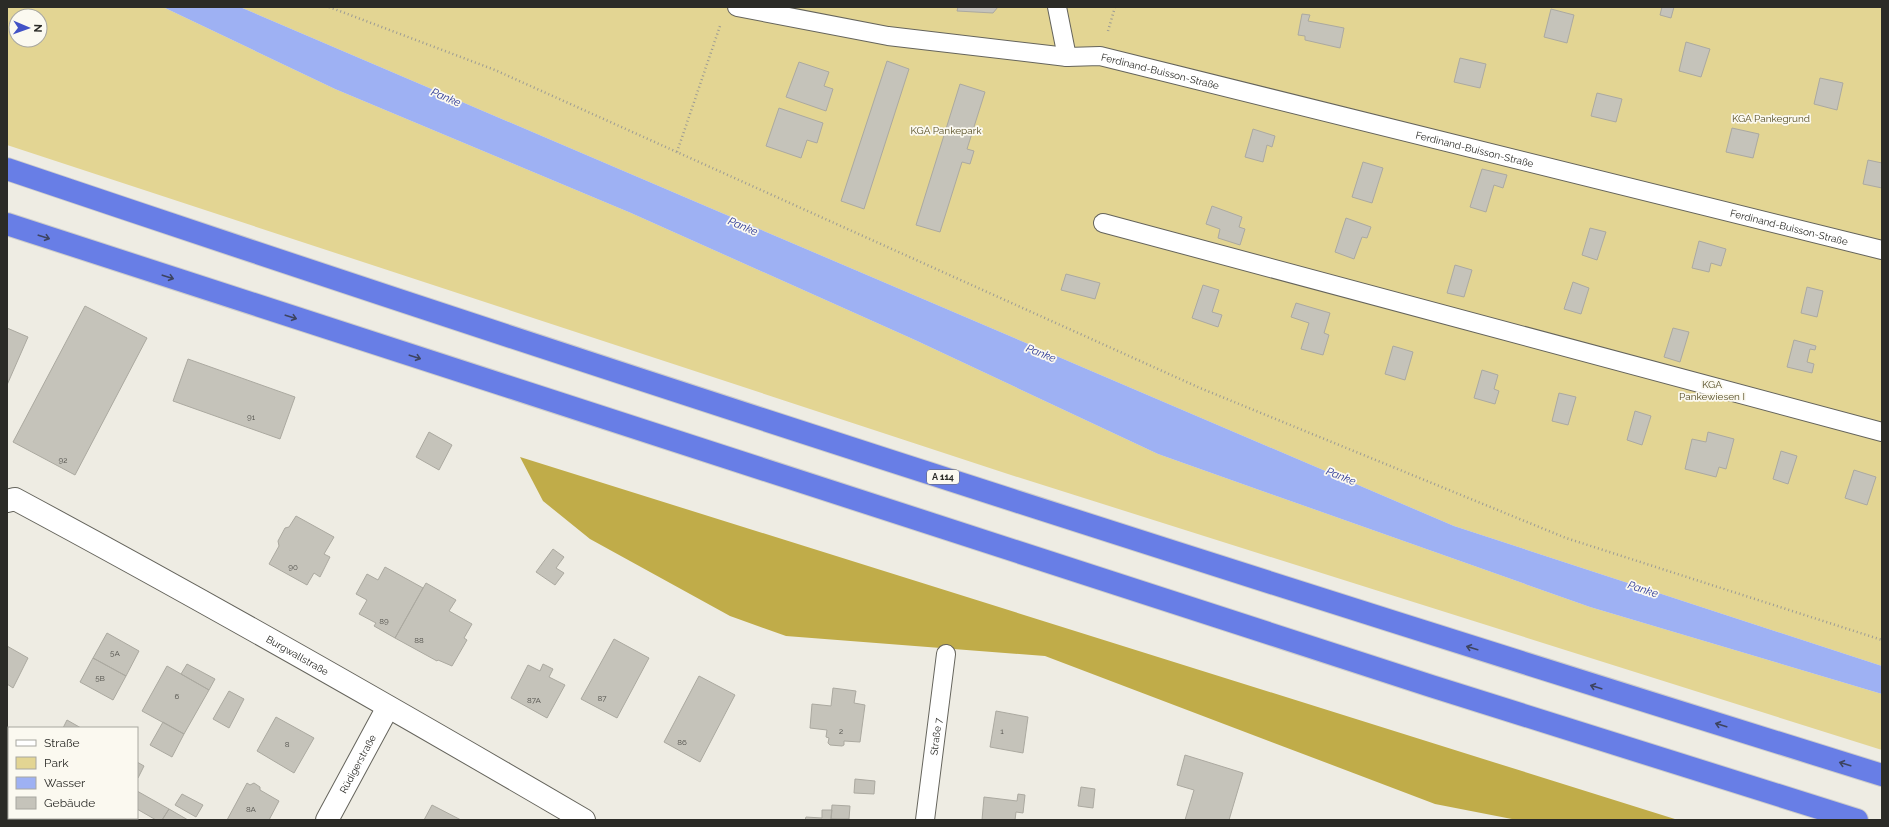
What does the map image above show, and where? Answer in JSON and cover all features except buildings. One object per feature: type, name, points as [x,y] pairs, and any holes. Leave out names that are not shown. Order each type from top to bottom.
[{"type":"highway","name":"A 114","points":[[7,169],[415,306],[1441,638],[1882,775]]},
{"type":"highway","points":[[7,224],[1423,683],[1857,820]]},
{"type":"street","name":"Burgwallstraße","points":[[7,501],[15,499],[180,588],[584,820]]},
{"type":"street","name":"Rüdigerstraße","points":[[327,820],[388,707]]},
{"type":"lane","name":"Ferdinand-Buisson-Straße","points":[[737,7],[888,36],[1067,57],[1100,56],[1882,250]]},
{"type":"lane","points":[[1057,7],[1067,57]]},
{"type":"lane","points":[[1103,223],[1882,432]]},
{"type":"lane","name":"Straße 7","points":[[925,820],[946,654]]},
{"type":"path","points":[[329,7],[495,70],[1200,388],[1566,538],[1882,640]]},
{"type":"path","points":[[677,152],[721,22]]},
{"type":"green space","points":[[7,7],[163,7],[335,89],[631,213],[915,340],[1158,454],[1590,607],[1882,694],[1882,750],[1011,475],[7,145]]},
{"type":"green space","points":[[240,7],[1882,7],[1882,666],[1454,526]]},
{"type":"shaded area","points":[[520,457],[1678,820],[1517,820],[1435,804],[1045,656],[786,636],[730,616],[590,539],[543,501]]},
{"type":"water","name":"Panke","points":[[163,7],[240,7],[1454,526],[1882,666],[1882,694],[1590,607],[1158,454],[915,340],[631,213],[335,89]]},
{"type":"park label","name":"KGA Pankegrund","points":[[1771,118]]},
{"type":"park label","name":"KGA Pankepark","points":[[946,130]]},
{"type":"park label","name":"KGA Pankewiesen I","points":[[1712,390]]}]
